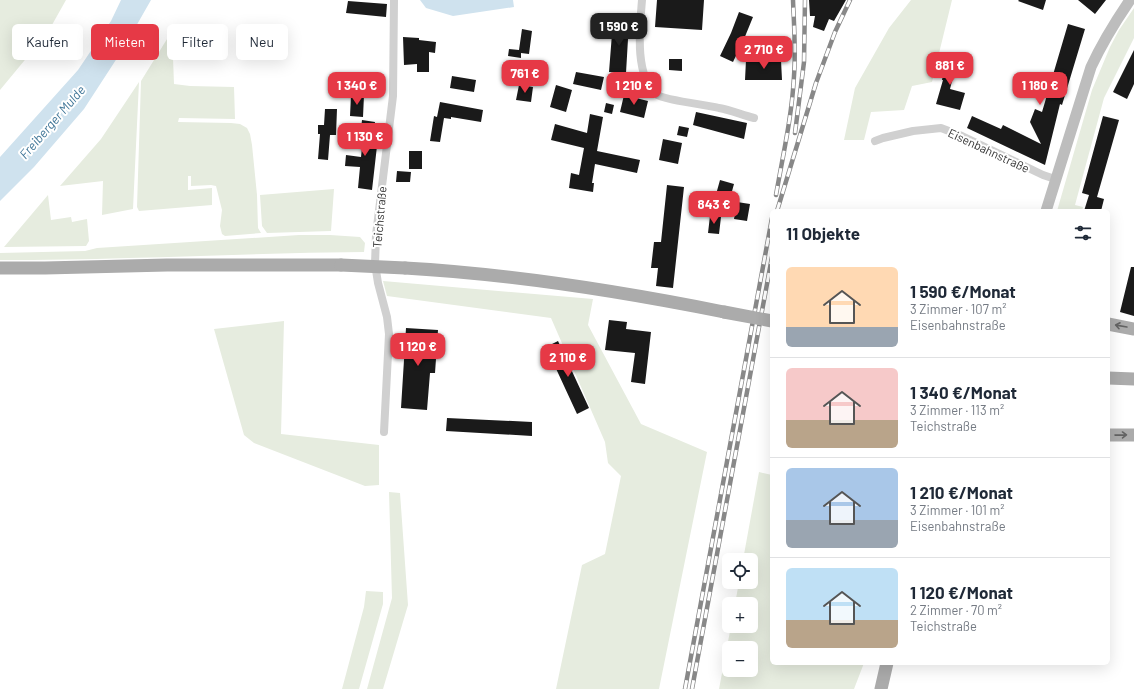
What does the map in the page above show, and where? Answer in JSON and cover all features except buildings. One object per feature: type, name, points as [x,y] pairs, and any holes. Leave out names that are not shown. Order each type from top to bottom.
[{"type":"main road","points":[[1047,209],[1091,67],[1099,48],[1130,0]]},
{"type":"main road","points":[[0,268],[167,265],[341,265],[440,270],[518,278],[618,292],[770,321]]},
{"type":"main road","points":[[1110,324],[1134,328]]},
{"type":"main road","points":[[1110,378],[1134,379]]},
{"type":"main road","points":[[1110,435],[1134,434]]},
{"type":"main road","points":[[881,689],[887,665]]},
{"type":"street","name":"Teichstraße","points":[[384,432],[389,334],[387,317],[378,283],[375,264],[376,235],[392,96],[394,0]]},
{"type":"street","points":[[642,0],[639,50],[649,86],[657,95],[720,108],[754,118]]},
{"type":"street","name":"Eisenbahnstraße","points":[[876,141],[882,138],[913,131],[941,128],[962,136],[1043,175],[1055,179]]},
{"type":"shaded area","points":[[0,0],[66,0],[52,24],[12,24],[12,60],[25,60],[0,90]]},
{"type":"shaded area","points":[[911,0],[952,0],[932,82],[912,86],[904,110],[871,112],[864,140],[844,140],[855,88],[889,28]]},
{"type":"shaded area","points":[[1134,8],[1134,38],[1104,98],[1075,205],[1083,207],[1082,209],[1058,209],[1092,90],[1110,47],[1119,30]]},
{"type":"shaded area","points":[[167,39],[167,60],[173,60],[174,84],[234,87],[235,119],[179,118],[178,122],[231,123],[240,124],[247,128],[252,145],[257,195],[258,228],[261,233],[225,236],[222,234],[220,226],[222,210],[216,186],[191,186],[191,176],[188,176],[188,190],[212,188],[212,205],[139,211],[137,207],[141,81],[154,60],[159,60],[159,52]]},
{"type":"shaded area","points":[[139,82],[133,209],[102,215],[103,181],[60,186],[101,139]]},
{"type":"shaded area","points":[[334,189],[331,231],[267,233],[262,226],[260,195]]},
{"type":"shaded area","points":[[48,195],[51,220],[71,217],[72,222],[87,219],[89,241],[86,246],[4,247]]},
{"type":"shaded area","points":[[299,235],[360,237],[365,243],[364,252],[0,260],[0,253],[85,251],[97,248]]},
{"type":"shaded area","points":[[383,281],[593,299],[588,325],[641,424],[707,452],[659,689],[556,689],[582,565],[605,554],[621,476],[608,463],[605,442],[551,318],[387,296]]},
{"type":"shaded area","points":[[284,321],[281,434],[379,445],[379,485],[365,486],[254,443],[244,435],[214,329]]},
{"type":"shaded area","points":[[759,472],[770,475],[770,665],[863,665],[854,689],[719,689],[722,673],[722,677],[758,677],[758,641],[728,641],[730,633],[758,633],[758,597],[736,597],[738,589],[758,589],[758,553],[744,553]]},
{"type":"shaded area","points":[[389,492],[400,493],[408,605],[383,689],[367,689],[392,598]]},
{"type":"shaded area","points":[[366,591],[383,592],[383,604],[359,689],[342,689],[364,607]]},
{"type":"water","points":[[121,0],[151,0],[137,24],[109,24]]},
{"type":"water","points":[[420,0],[513,0],[514,7],[453,16],[426,8]]},
{"type":"water","name":"Freiberger Mulde","points":[[91,51],[91,60],[116,60],[84,109],[34,167],[0,201],[0,157],[78,70]]},
{"type":"railway","points":[[776,195],[787,136],[793,91],[795,57],[793,0]]},
{"type":"railway","points":[[795,133],[804,62],[805,0]]},
{"type":"railway","points":[[778,209],[816,83],[835,32],[850,0]]},
{"type":"railway","points":[[685,689],[770,229]]},
{"type":"railway","points":[[692,689],[770,268]]}]
